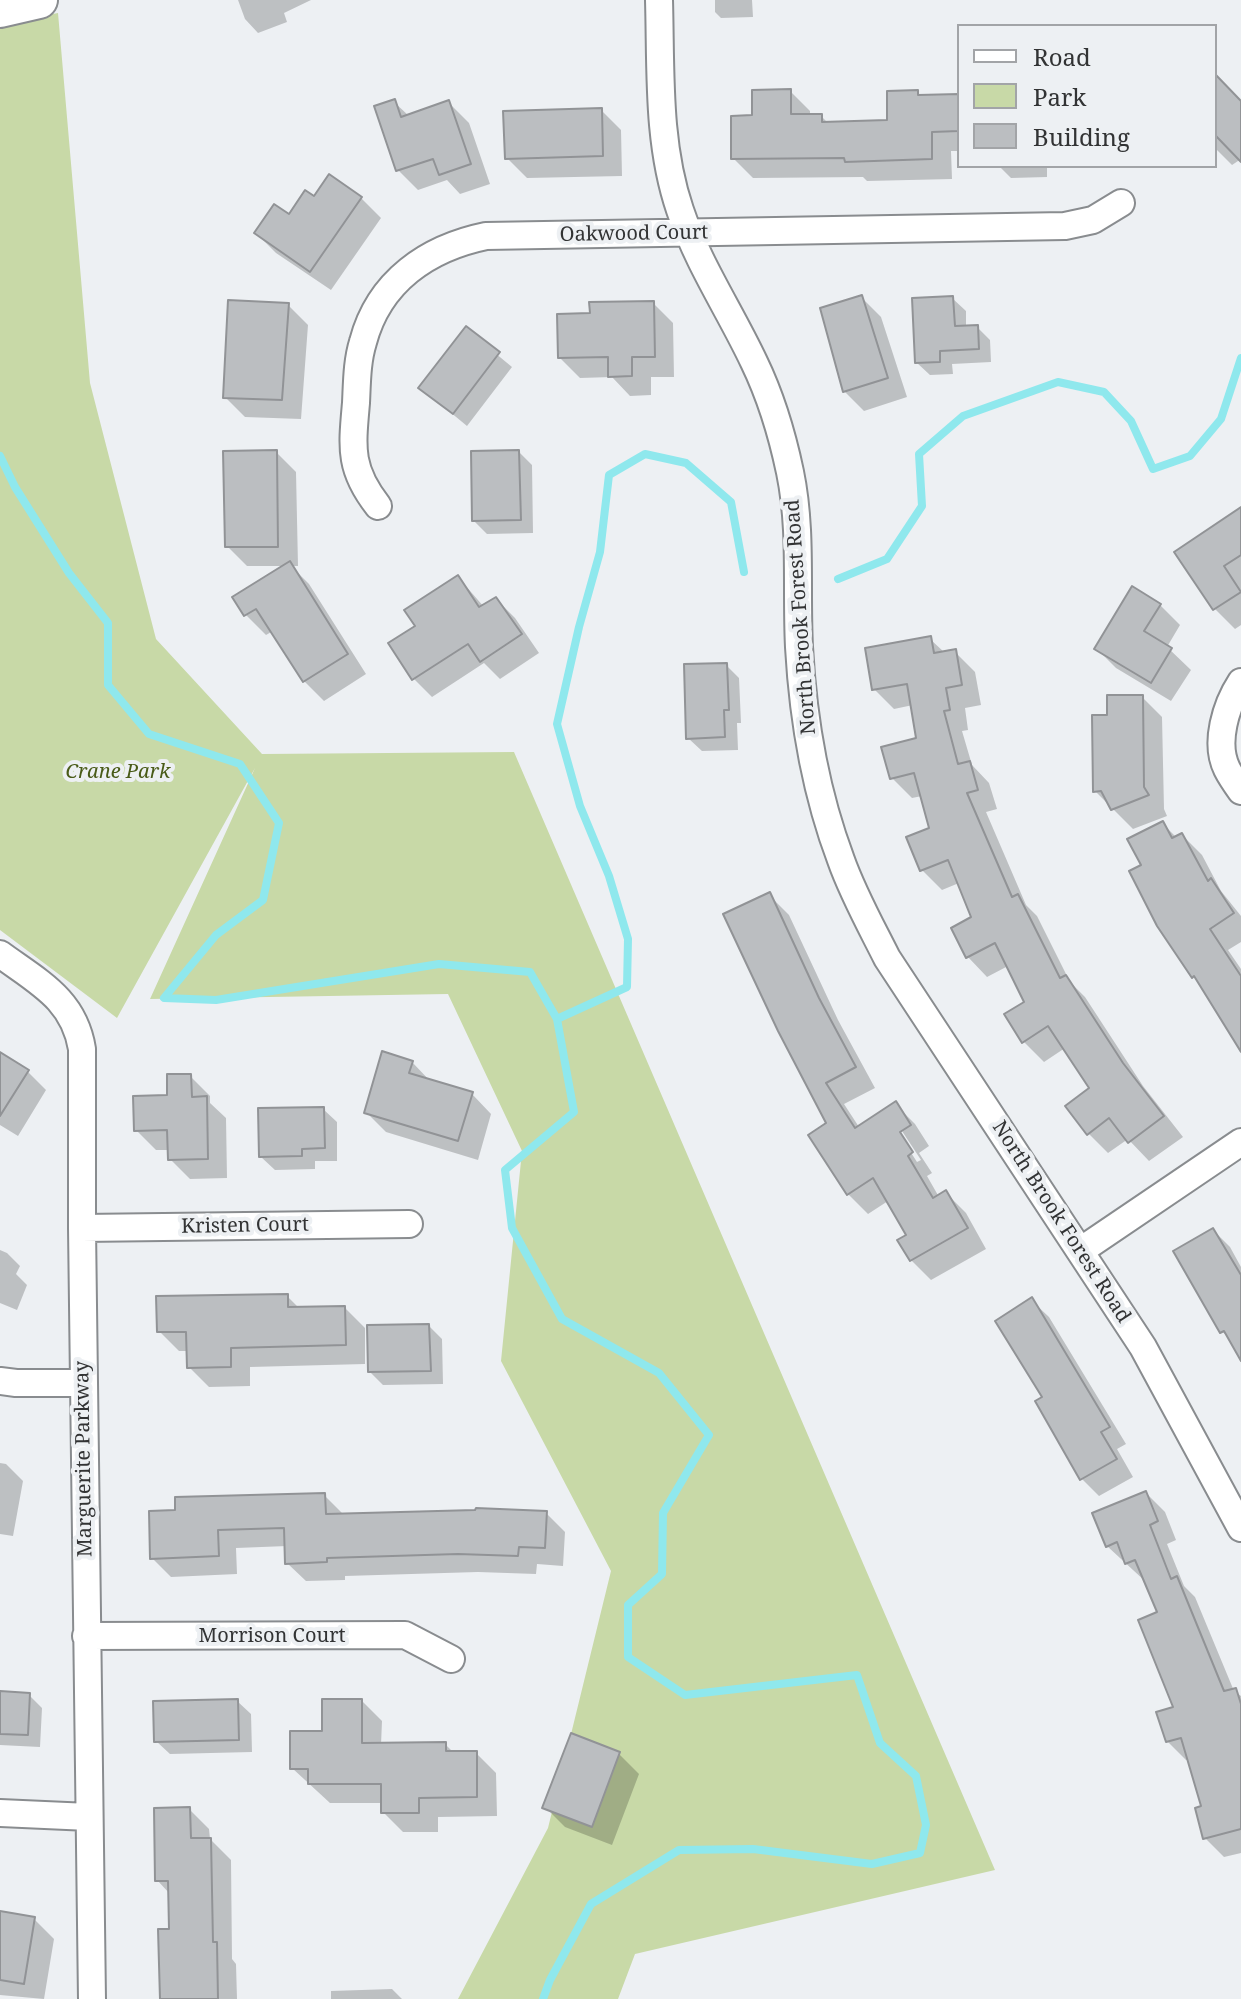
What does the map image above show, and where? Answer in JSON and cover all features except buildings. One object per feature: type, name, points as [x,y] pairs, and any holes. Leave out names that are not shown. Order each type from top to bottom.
[{"type":"street","points":[[0,9],[39,0]]},
{"type":"street","name":"North Brook Forest Road","points":[[659,0],[665,150],[679,207],[688,233],[755,363],[780,430],[791,474],[800,541],[799,644],[805,717],[819,789],[840,859],[887,958],[1143,1347],[1241,1528]]},
{"type":"street","name":"Oakwood Court","points":[[378,506],[361,484],[354,461],[359,356],[364,338],[378,305],[400,277],[437,251],[457,242],[486,236],[1065,226],[1093,220],[1121,203]]},
{"type":"street","points":[[1241,682],[1232,697],[1223,727],[1223,752],[1226,767],[1241,791]]},
{"type":"street","name":"Marguerite Parkway","points":[[0,954],[61,1000],[70,1011],[80,1037],[92,1999]]},
{"type":"street","points":[[1080,1251],[1241,1142]]},
{"type":"street","name":"Kristen Court","points":[[82,1228],[409,1224]]},
{"type":"street","points":[[0,1381],[83,1383]]},
{"type":"street","name":"Morrison Court","points":[[86,1636],[405,1635],[451,1659]]},
{"type":"street","points":[[0,1813],[89,1817]]},
{"type":"green space","name":"Crane Park","points":[[58,13],[90,383],[156,639],[262,754],[514,752],[995,1870],[635,1954],[618,1999],[458,1999],[548,1828],[611,1571],[501,1361],[522,1151],[448,994],[150,999],[255,768],[117,1018],[0,930],[0,24]]},
{"type":"waterway","points":[[838,579],[887,559],[922,506],[919,454],[963,416],[1058,382],[1104,392],[1131,421],[1153,469],[1190,456],[1221,419],[1241,358]]},
{"type":"waterway","points":[[557,1019],[627,987],[628,939],[609,876],[580,806],[557,724],[600,552],[609,475],[645,454],[686,463],[731,502],[744,572]]},
{"type":"waterway","points":[[0,456],[15,487],[69,573],[108,623],[108,685],[149,734],[240,764],[279,823],[263,900],[216,935],[164,998],[216,1000],[439,964],[530,972],[557,1019],[574,1112],[505,1170],[512,1228],[562,1319],[659,1373],[709,1435],[663,1513],[662,1574],[628,1605],[628,1657],[685,1695],[857,1675],[880,1743],[916,1776],[926,1825],[920,1853],[872,1864],[753,1849],[679,1850],[591,1904],[543,1999]]}]
